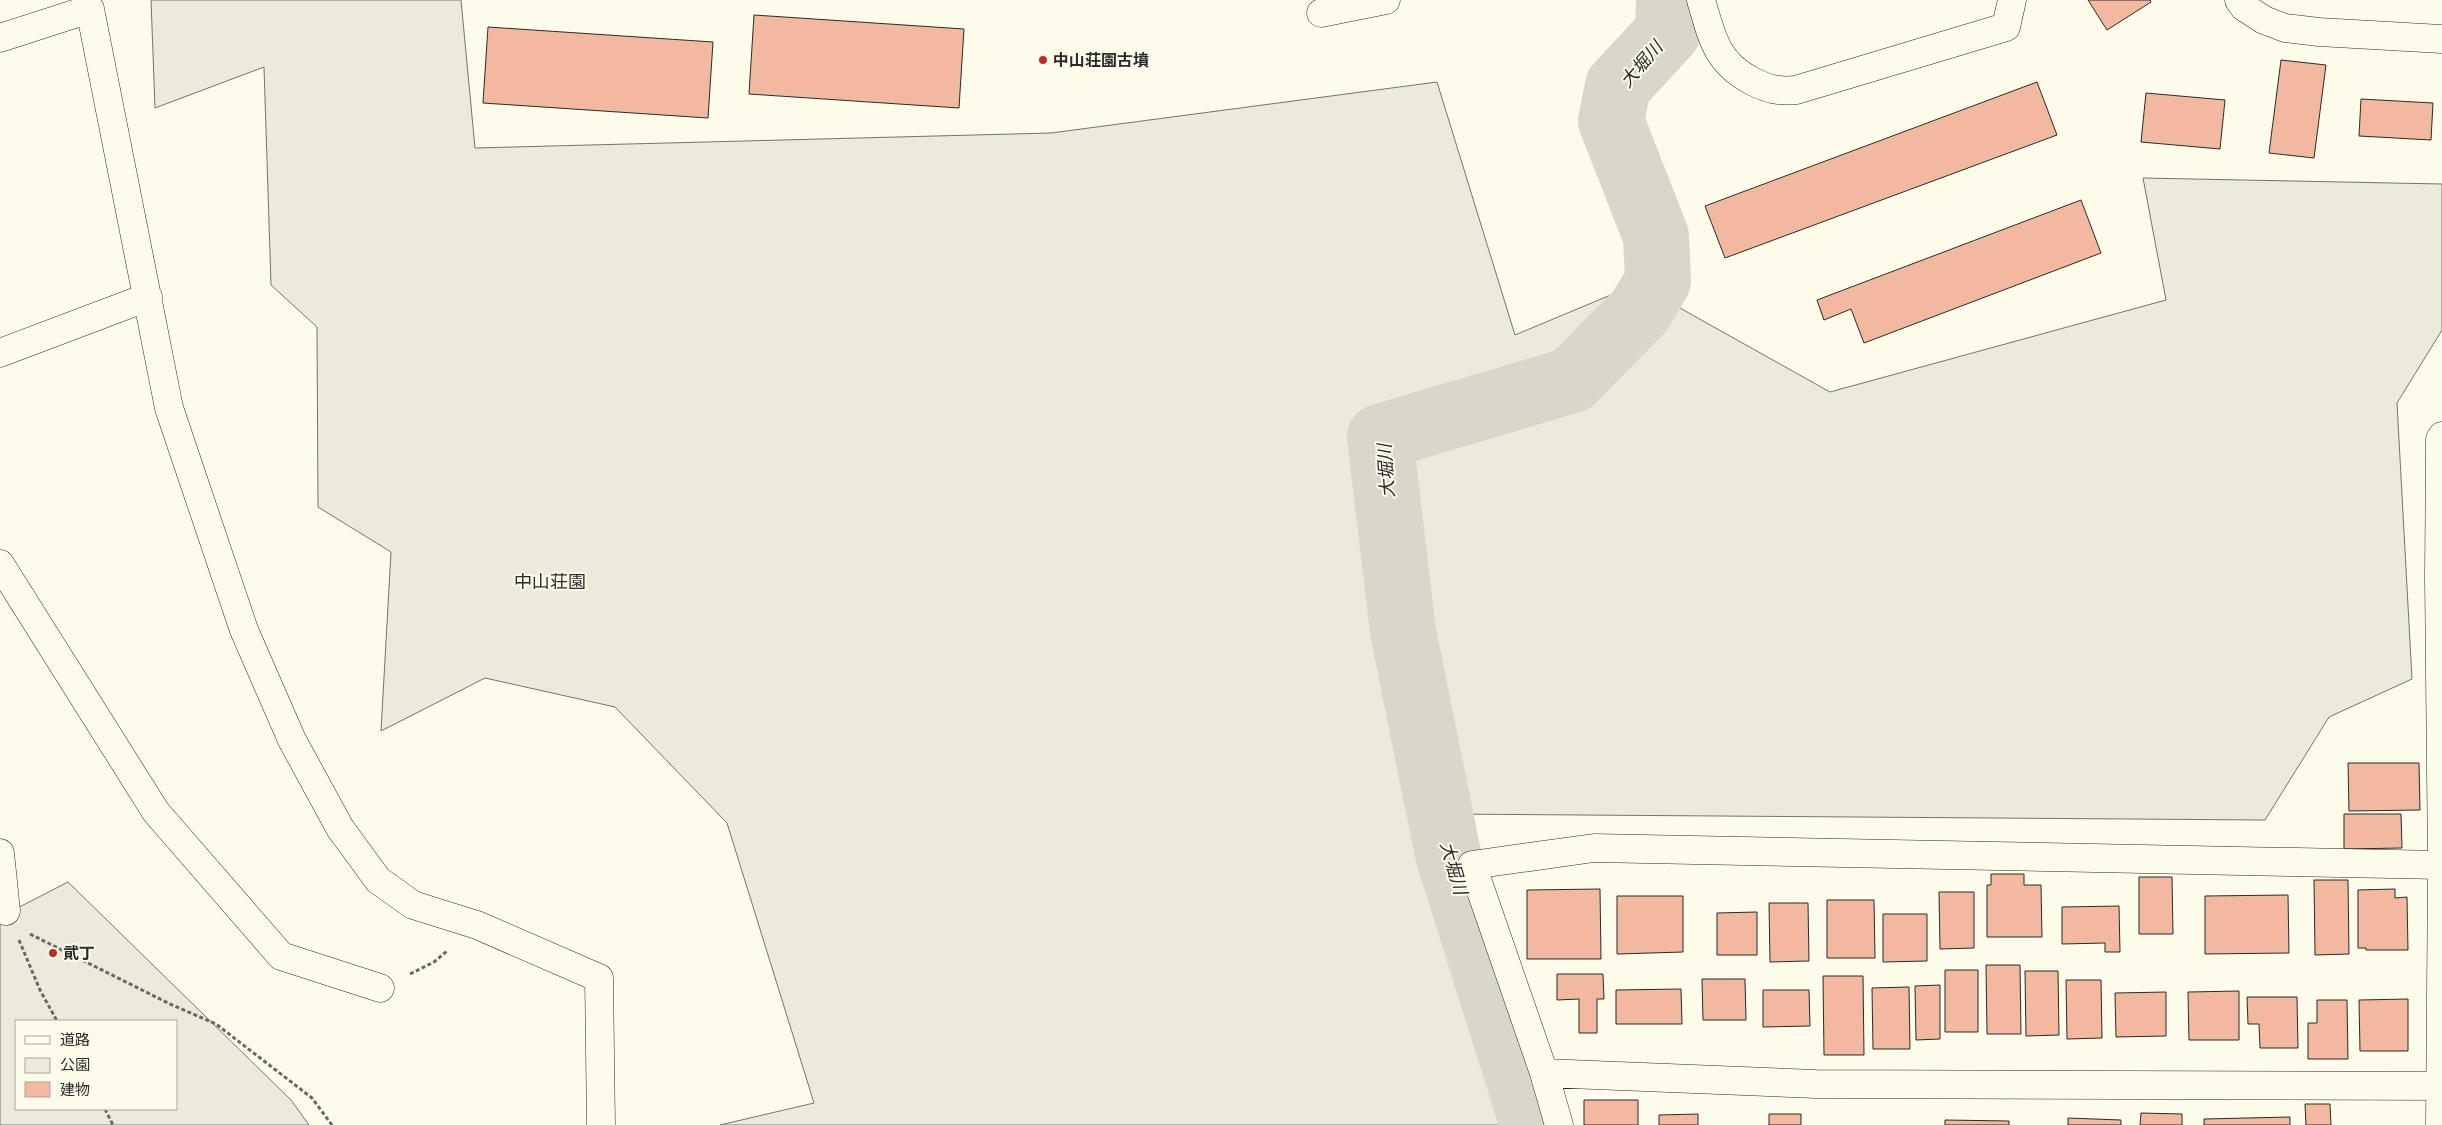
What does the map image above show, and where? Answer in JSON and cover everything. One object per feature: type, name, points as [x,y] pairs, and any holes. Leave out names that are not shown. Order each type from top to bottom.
[{"type":"street","points":[[1321,13],[1386,0]]},
{"type":"street","points":[[1701,0],[1713,40],[1723,60],[1734,71],[1746,78],[1779,92],[1796,90],[2006,27],[2012,0]]},
{"type":"street","points":[[2239,0],[2244,7],[2264,20],[2285,28],[2319,32],[2442,39]]},
{"type":"street","points":[[0,38],[90,9],[169,408],[244,630],[292,740],[340,828],[378,880],[413,905],[477,925],[599,978],[602,1125]]},
{"type":"street","points":[[0,354],[148,297]]},
{"type":"street","points":[[2440,1125],[2442,865],[2440,439],[2442,436]]},
{"type":"street","points":[[0,564],[156,812],[281,956],[380,988]]},
{"type":"street","points":[[1558,1125],[1544,1073],[1472,865],[1594,848],[2442,865]]},
{"type":"street","points":[[0,853],[9,918]]},
{"type":"street","points":[[1544,1073],[1816,1084],[2441,1086]]},
{"type":"path","points":[[9,918],[40,990],[56,1020]]},
{"type":"path","points":[[9,918],[170,1004],[216,1024],[312,1098],[332,1125]]},
{"type":"path","points":[[380,988],[434,962],[477,925]]},
{"type":"path","points":[[105,1110],[112,1125]]},
{"type":"green space","points":[[151,0],[461,0],[475,148],[1051,133],[1437,82],[1515,335],[1637,284],[1830,392],[2166,300],[2143,178],[2442,184],[2442,330],[2397,403],[2412,679],[2329,717],[2265,820],[1444,814],[1513,1125],[720,1125],[814,1103],[727,823],[615,707],[485,678],[381,731],[391,552],[318,507],[317,327],[271,285],[264,67],[155,108]]},
{"type":"green space","points":[[68,882],[291,1100],[309,1125],[0,1125],[0,917]]},
{"type":"building","points":[[2088,0],[2150,0],[2151,2],[2107,30]]},
{"type":"building","points":[[754,15],[964,29],[959,108],[749,94]]},
{"type":"building","points":[[488,27],[713,42],[708,118],[483,103]]},
{"type":"building","points":[[2281,60],[2326,65],[2314,158],[2269,153]]},
{"type":"building","points":[[2037,82],[2057,135],[1725,258],[1705,206]]},
{"type":"building","points":[[2146,93],[2225,100],[2220,149],[2141,142]]},
{"type":"building","points":[[2361,99],[2433,103],[2431,140],[2359,136]]},
{"type":"building","points":[[2081,200],[2101,253],[1864,343],[1851,309],[1824,320],[1817,300]]},
{"type":"building","points":[[2348,763],[2419,763],[2420,810],[2349,811]]},
{"type":"building","points":[[2344,814],[2401,814],[2402,848],[2344,849]]},
{"type":"building","points":[[1991,874],[2024,874],[2024,885],[2041,885],[2042,937],[1987,937],[1987,885],[1991,885]]},
{"type":"building","points":[[2139,877],[2172,877],[2173,934],[2139,934]]},
{"type":"building","points":[[2314,880],[2348,880],[2349,954],[2315,955]]},
{"type":"building","points":[[1600,889],[1601,959],[1527,959],[1527,890]]},
{"type":"building","points":[[2395,889],[2395,898],[2407,897],[2408,950],[2366,950],[2366,948],[2358,948],[2358,890]]},
{"type":"building","points":[[1939,892],[1974,892],[1974,948],[1940,949]]},
{"type":"building","points":[[2288,895],[2289,953],[2205,954],[2205,896]]},
{"type":"building","points":[[1617,896],[1683,896],[1683,952],[1617,954]]},
{"type":"building","points":[[1827,900],[1874,900],[1875,958],[1827,958]]},
{"type":"building","points":[[1769,903],[1808,903],[1809,961],[1770,962]]},
{"type":"building","points":[[2119,906],[2120,952],[2105,952],[2105,943],[2062,944],[2062,907]]},
{"type":"building","points":[[1757,912],[1757,955],[1717,955],[1717,913]]},
{"type":"building","points":[[1883,914],[1927,914],[1927,961],[1883,962]]},
{"type":"building","points":[[1986,965],[2020,965],[2021,1034],[1987,1034]]},
{"type":"building","points":[[1945,970],[1978,970],[1978,1032],[1945,1032]]},
{"type":"building","points":[[2025,971],[2058,971],[2059,1035],[2026,1036]]},
{"type":"building","points":[[1557,974],[1603,974],[1604,999],[1597,999],[1597,1033],[1579,1033],[1579,999],[1557,1000]]},
{"type":"building","points":[[1823,976],[1863,976],[1864,1055],[1824,1055]]},
{"type":"building","points":[[1702,979],[1745,979],[1746,1020],[1703,1020]]},
{"type":"building","points":[[2066,980],[2101,980],[2102,1038],[2067,1039]]},
{"type":"building","points":[[1940,985],[1940,1039],[1916,1040],[1915,986]]},
{"type":"building","points":[[1909,987],[1910,1049],[1873,1049],[1872,988]]},
{"type":"building","points":[[1681,989],[1682,1024],[1616,1024],[1616,990]]},
{"type":"building","points":[[1763,990],[1809,990],[1810,1026],[1763,1027]]},
{"type":"building","points":[[2239,991],[2239,1040],[2189,1040],[2188,992]]},
{"type":"building","points":[[2166,992],[2166,1036],[2116,1037],[2115,993]]},
{"type":"building","points":[[2247,997],[2297,997],[2298,1048],[2260,1048],[2259,1024],[2248,1024]]},
{"type":"building","points":[[2408,999],[2408,1051],[2360,1051],[2359,1000]]},
{"type":"building","points":[[2317,1000],[2347,1000],[2348,1059],[2308,1059],[2308,1023],[2317,1023]]},
{"type":"building","points":[[1584,1100],[1638,1100],[1638,1125],[1584,1125]]},
{"type":"building","points":[[2305,1104],[2330,1104],[2331,1125],[2306,1125]]},
{"type":"building","points":[[2141,1113],[2182,1114],[2182,1125],[2140,1125]]},
{"type":"building","points":[[1698,1114],[1698,1125],[1659,1125],[1659,1115]]},
{"type":"building","points":[[1769,1114],[1801,1114],[1801,1125],[1769,1125]]},
{"type":"building","points":[[2290,1117],[2290,1125],[2204,1125],[2204,1119]]},
{"type":"building","points":[[2068,1118],[2121,1120],[2121,1125],[2068,1125]]},
{"type":"building","points":[[1945,1120],[2009,1121],[2009,1125],[1945,1125]]},
{"type":"waterway","name":"大堀川","points":[[1533,1125],[1448,854],[1403,631],[1380,437],[1572,380],[1640,311],[1658,281],[1656,236],[1611,121],[1618,86],[1668,32],[1669,0]]},
{"type":"place","name":"中山荘園古墳","points":[[1043,60]]},
{"type":"place","name":"貮丁","points":[[53,953]]},
{"type":"district","name":"中山荘園","points":[[550,581]]}]
